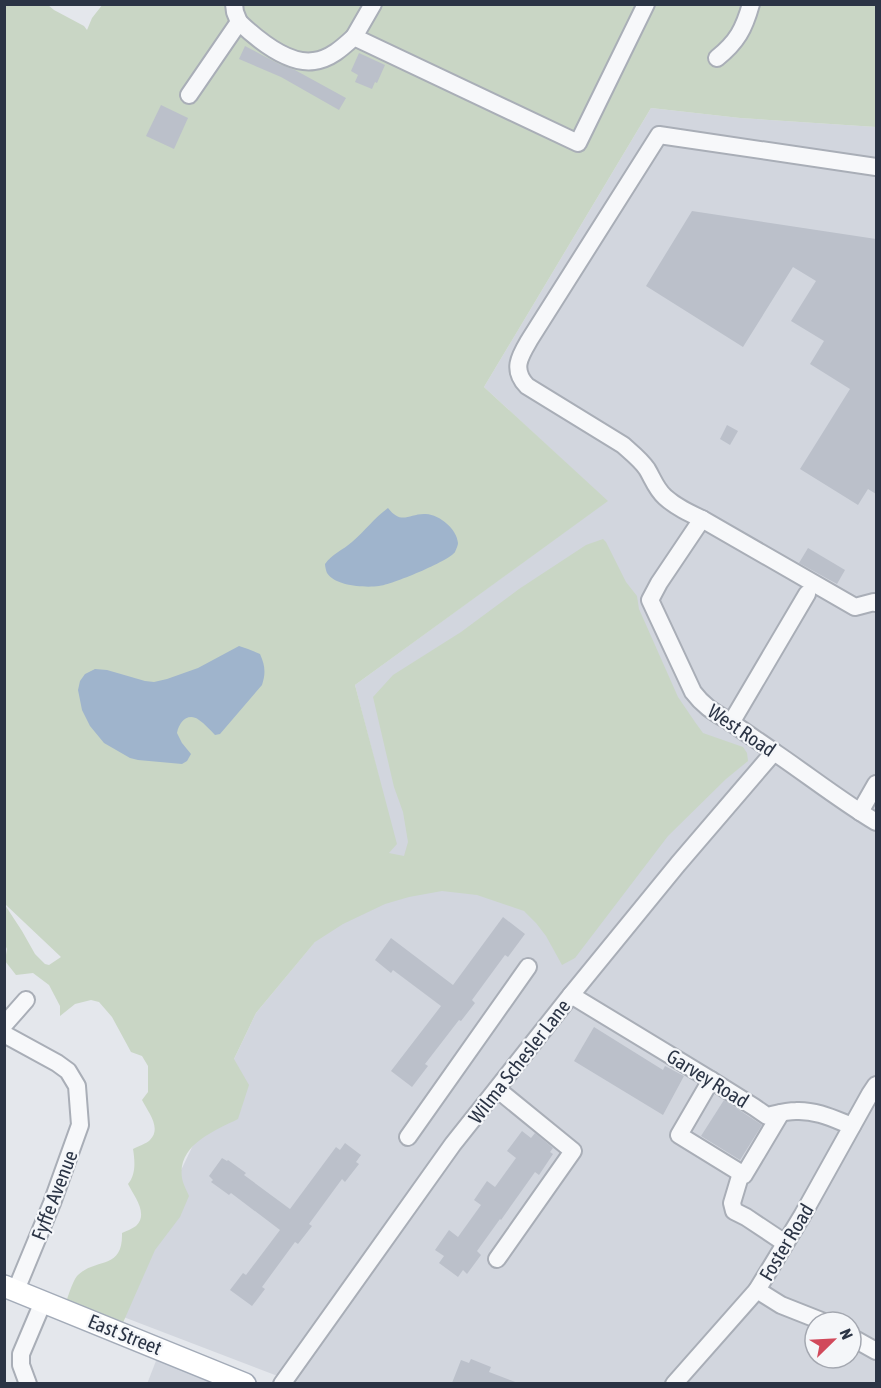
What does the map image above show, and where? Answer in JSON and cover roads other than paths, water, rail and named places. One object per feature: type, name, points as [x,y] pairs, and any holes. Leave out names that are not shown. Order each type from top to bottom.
[{"type":"main road","name":"East Street","points":[[10,1288],[235,1382]]},
{"type":"street","points":[[234,4],[239,22],[251,33],[279,53],[307,62],[334,54],[354,37],[373,4]]},
{"type":"street","points":[[354,37],[578,143],[646,4]]},
{"type":"street","points":[[717,58],[730,47],[743,28],[751,4]]},
{"type":"street","points":[[189,95],[239,22]]},
{"type":"street","points":[[876,167],[659,135],[520,357],[518,367],[518,374],[527,386],[636,456],[646,467],[655,486],[677,507],[855,607],[876,603]]},
{"type":"street","name":"West Road","points":[[702,519],[650,600],[693,692],[711,711],[876,822]]},
{"type":"street","points":[[731,723],[807,594]]},
{"type":"street","name":"Wilma Schesler Lane","points":[[282,1383],[453,1144],[678,864],[774,752]]},
{"type":"street","points":[[860,812],[876,784]]},
{"type":"street","points":[[408,1137],[528,968]]},
{"type":"street","name":"Garvey Road","points":[[571,995],[767,1116],[793,1111],[818,1112],[852,1126]]},
{"type":"street","points":[[4,1025],[26,1000]]},
{"type":"street","name":"Fyffe Avenue","points":[[4,1034],[68,1071],[77,1086],[80,1125],[52,1203],[10,1288]]},
{"type":"street","points":[[711,1080],[679,1136],[744,1175],[781,1113]]},
{"type":"street","name":"Foster Road","points":[[674,1383],[757,1290],[876,1085]]},
{"type":"street","points":[[497,1089],[573,1151],[497,1259]]},
{"type":"street","points":[[741,1173],[732,1203],[734,1211],[785,1243]]},
{"type":"street","points":[[757,1290],[781,1305],[803,1314]]},
{"type":"street","points":[[28,1383],[21,1365],[21,1354],[43,1302]]},
{"type":"water","points":[[388,508],[402,518],[426,514],[442,520],[455,533],[458,544],[455,552],[419,572],[379,586],[351,585],[331,577],[327,573],[325,564]]},
{"type":"water","points":[[239,646],[260,654],[264,669],[262,685],[220,734],[215,735],[195,718],[185,719],[177,733],[191,754],[182,764],[130,758],[104,743],[90,726],[82,710],[78,690],[80,681],[85,674],[95,669],[154,682],[198,668]]}]
